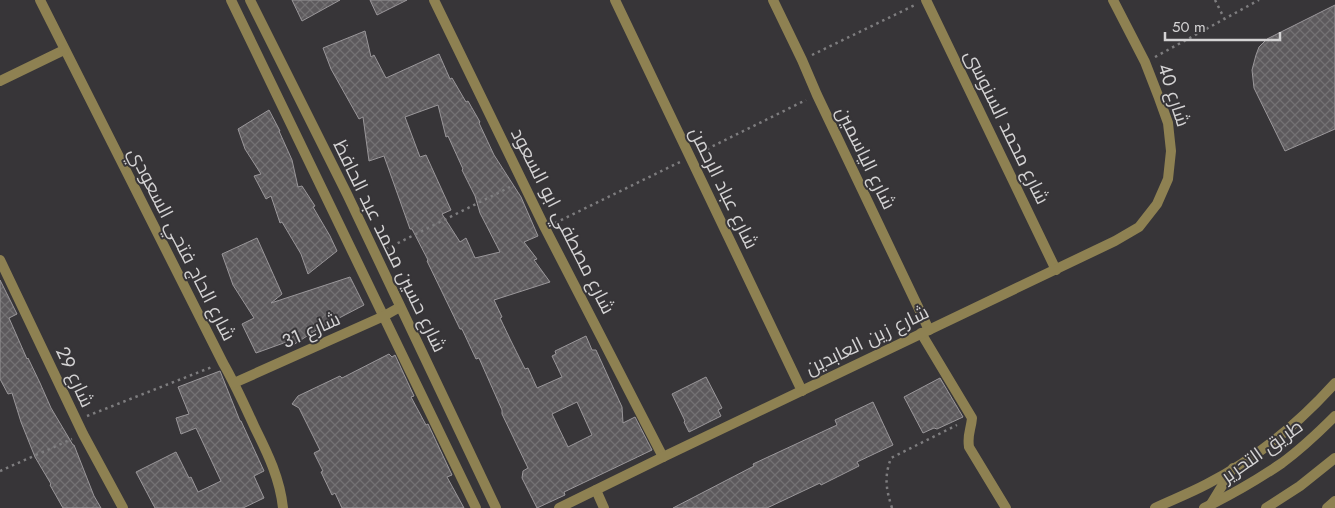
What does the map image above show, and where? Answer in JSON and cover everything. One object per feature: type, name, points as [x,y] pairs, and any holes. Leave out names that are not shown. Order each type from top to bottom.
[{"type":"street","name":"شارع الحاج فتحي السعودي","points":[[40,0],[234,383],[270,460],[282,492],[283,508]]},
{"type":"street","name":"شارع حسين محمد عبد الحافظ","points":[[231,0],[476,508]]},
{"type":"street","name":"شارع حسين محمد عبد الحافظ","points":[[250,0],[347,194],[496,508]]},
{"type":"street","name":"شارع مصطفي ابو السعود","points":[[434,0],[545,228],[663,457]]},
{"type":"street","name":"شارع عباد الرحمن","points":[[615,0],[802,391]]},
{"type":"street","name":"شارع الياسمين","points":[[773,0],[925,332],[972,418]]},
{"type":"street","name":"شارع محمد السنوسى","points":[[926,0],[1056,270]]},
{"type":"street","name":"شارع 40","points":[[1113,0],[1145,62],[1168,123],[1171,151],[1168,179]]},
{"type":"street","points":[[0,81],[64,50]]},
{"type":"street","name":"شارع زين العابدين","points":[[559,508],[1115,241],[1139,227],[1156,204],[1168,179]]},
{"type":"street","name":"شارع 29","points":[[0,260],[83,434],[123,508]]},
{"type":"street","name":"شارع 31","points":[[234,383],[384,316],[400,307]]},
{"type":"street","points":[[1155,508],[1207,484],[1247,460],[1284,432],[1319,401],[1335,382]]},
{"type":"street","name":"طريق التحرير","points":[[1207,506],[1249,484],[1282,462],[1314,437],[1335,416]]},
{"type":"street","points":[[972,418],[968,436],[969,446],[1006,508]]},
{"type":"street","points":[[1266,508],[1300,486],[1335,458]]},
{"type":"street","points":[[1207,506],[1233,468]]},
{"type":"street","points":[[596,490],[604,508]]},
{"type":"street","points":[[1327,508],[1335,501]]},
{"type":"path","points":[[802,60],[926,0]]},
{"type":"path","points":[[1215,0],[1224,18]]},
{"type":"path","points":[[1145,62],[1258,0]]},
{"type":"path","points":[[375,254],[522,181]]},
{"type":"path","points":[[77,420],[223,362]]},
{"type":"path","points":[[892,508],[887,491],[886,475],[891,458],[972,418]]},
{"type":"path","points":[[0,471],[83,434]]},
{"type":"building","points":[[292,0],[340,0],[302,21]]},
{"type":"building","points":[[370,0],[407,0],[377,15]]},
{"type":"building","points":[[1335,5],[1335,129],[1285,151],[1254,88],[1252,70],[1256,55],[1259,47],[1267,39]]},
{"type":"building","points":[[365,31],[371,57],[374,55],[386,78],[439,54],[450,79],[452,78],[466,102],[468,101],[480,122],[494,155],[521,197],[538,236],[524,242],[537,259],[534,260],[550,282],[494,300],[502,317],[500,318],[525,369],[528,368],[537,388],[562,377],[552,356],[556,354],[555,351],[586,336],[592,350],[596,350],[622,407],[623,423],[635,417],[652,450],[564,492],[565,495],[537,508],[522,478],[523,471],[528,468],[502,414],[502,410],[479,358],[476,359],[428,260],[412,229],[410,229],[384,156],[369,161],[363,117],[359,119],[331,69],[323,48]],"holes":[[[438,105],[446,137],[448,136],[475,196],[480,213],[500,252],[475,258],[466,238],[460,242],[442,214],[451,210],[426,155],[420,157],[405,117]],[[577,402],[592,435],[568,447],[552,414]]]},
{"type":"building","points":[[269,110],[292,160],[298,187],[302,186],[315,206],[313,207],[337,251],[308,274],[301,254],[282,222],[280,223],[271,196],[266,199],[254,176],[261,174],[245,149],[238,129]]},
{"type":"building","points":[[257,238],[282,294],[271,303],[350,277],[364,305],[318,329],[293,345],[292,340],[256,353],[242,324],[254,318],[233,285],[222,254]]},
{"type":"building","points":[[0,280],[17,314],[9,318],[27,359],[51,408],[74,445],[94,496],[101,508],[63,508],[35,457],[12,393],[8,394],[0,379]]},
{"type":"building","points":[[389,354],[392,357],[395,355],[414,396],[411,397],[426,425],[428,424],[452,475],[447,477],[464,508],[342,508],[335,493],[332,495],[314,453],[320,450],[299,408],[292,404],[298,396],[340,376],[342,378]]},
{"type":"building","points":[[220,371],[240,421],[264,471],[254,476],[264,498],[243,508],[155,508],[136,472],[176,452],[198,492],[221,481],[196,428],[181,434],[176,418],[189,414],[178,387]]},
{"type":"building","points":[[706,377],[722,408],[718,410],[721,416],[689,432],[672,394]]},
{"type":"building","points":[[940,378],[963,417],[923,433],[904,397]]},
{"type":"building","points":[[873,402],[893,445],[857,462],[859,466],[821,485],[820,483],[767,508],[673,508],[754,466],[753,464],[837,425],[835,420]]}]
